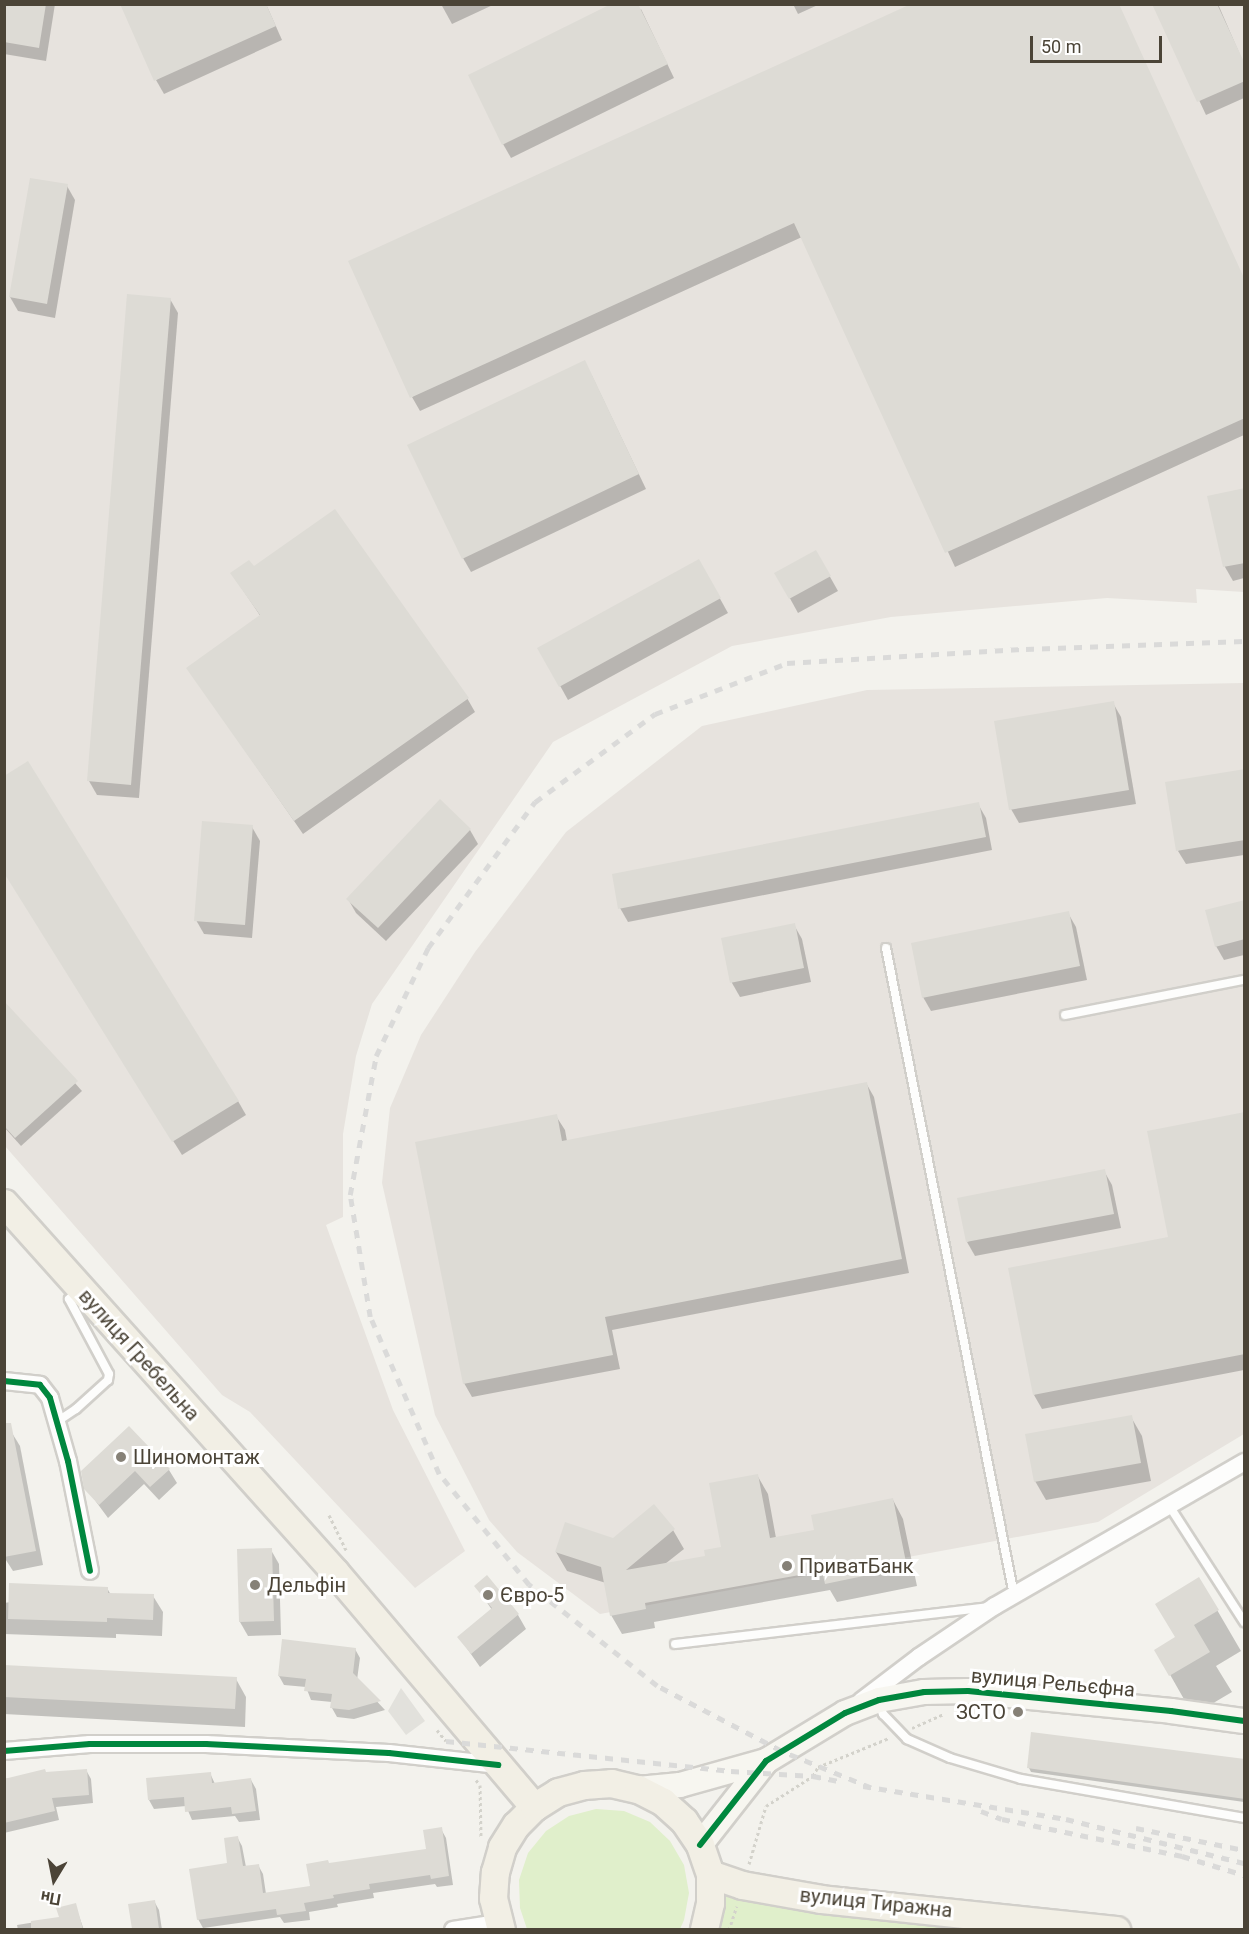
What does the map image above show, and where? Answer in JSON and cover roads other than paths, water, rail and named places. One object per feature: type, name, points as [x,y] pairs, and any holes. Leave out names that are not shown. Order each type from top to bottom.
[{"type":"main road","name":"вулиця Гребельна","points":[[8,1219],[79,1289],[334,1572],[534,1807]]},
{"type":"main road","points":[[498,1927],[493,1898],[495,1872],[502,1847],[516,1825],[534,1807],[558,1792],[584,1785],[611,1784],[638,1789],[670,1809],[684,1821],[700,1845],[710,1875],[710,1903],[704,1929]]},
{"type":"main road","name":"вулиця Тиражна","points":[[710,1875],[742,1885],[821,1899],[1116,1929]]},
{"type":"street","points":[[4,1382],[40,1385],[50,1398],[58,1420],[90,1571]]},
{"type":"street","name":"вулиця Рельєфна","points":[[766,1761],[845,1713],[919,1657],[995,1606],[1245,1462]]},
{"type":"street","name":"вулиця Рельєфна","points":[[845,1713],[879,1700],[924,1692],[968,1691],[1148,1708],[1245,1721]]},
{"type":"street","points":[[4,1751],[90,1744],[206,1744],[389,1753],[498,1765]]},
{"type":"street","points":[[638,1789],[680,1785],[766,1761]]},
{"type":"street","points":[[700,1845],[766,1761]]},
{"type":"street","points":[[453,1929],[498,1927]]},
{"type":"lane","points":[[886,948],[1014,1595]]},
{"type":"lane","points":[[1065,1015],[1245,980]]},
{"type":"lane","points":[[58,1420],[76,1409],[108,1380],[110,1374],[69,1299],[79,1289]]},
{"type":"lane","points":[[1170,1507],[1245,1622]]},
{"type":"lane","points":[[675,1644],[995,1606]]},
{"type":"lane","points":[[879,1700],[883,1714],[907,1739],[950,1758],[1021,1779],[1245,1818]]},
{"type":"railway","points":[[871,1788],[781,1751],[657,1686],[529,1585],[439,1474],[370,1317],[350,1195],[376,1056],[428,948],[535,802],[655,714],[787,663],[1026,649],[1244,641]]},
{"type":"railway","points":[[446,1741],[731,1771],[813,1776],[839,1781]]},
{"type":"railway","points":[[863,1786],[1066,1819],[1244,1863]]},
{"type":"railway","points":[[981,1811],[1002,1819],[1182,1856],[1244,1875]]},
{"type":"railway","points":[[1136,1828],[1244,1850]]},
{"type":"place","name":"Шиномонтаж","points":[[121,1457]]},
{"type":"place","name":"ПриватБанк","points":[[787,1566]]},
{"type":"place","name":"Дельфін","points":[[255,1585]]},
{"type":"place","name":"Євро-5","points":[[488,1595]]},
{"type":"place","name":"ЗСТО","points":[[1018,1712]]}]
